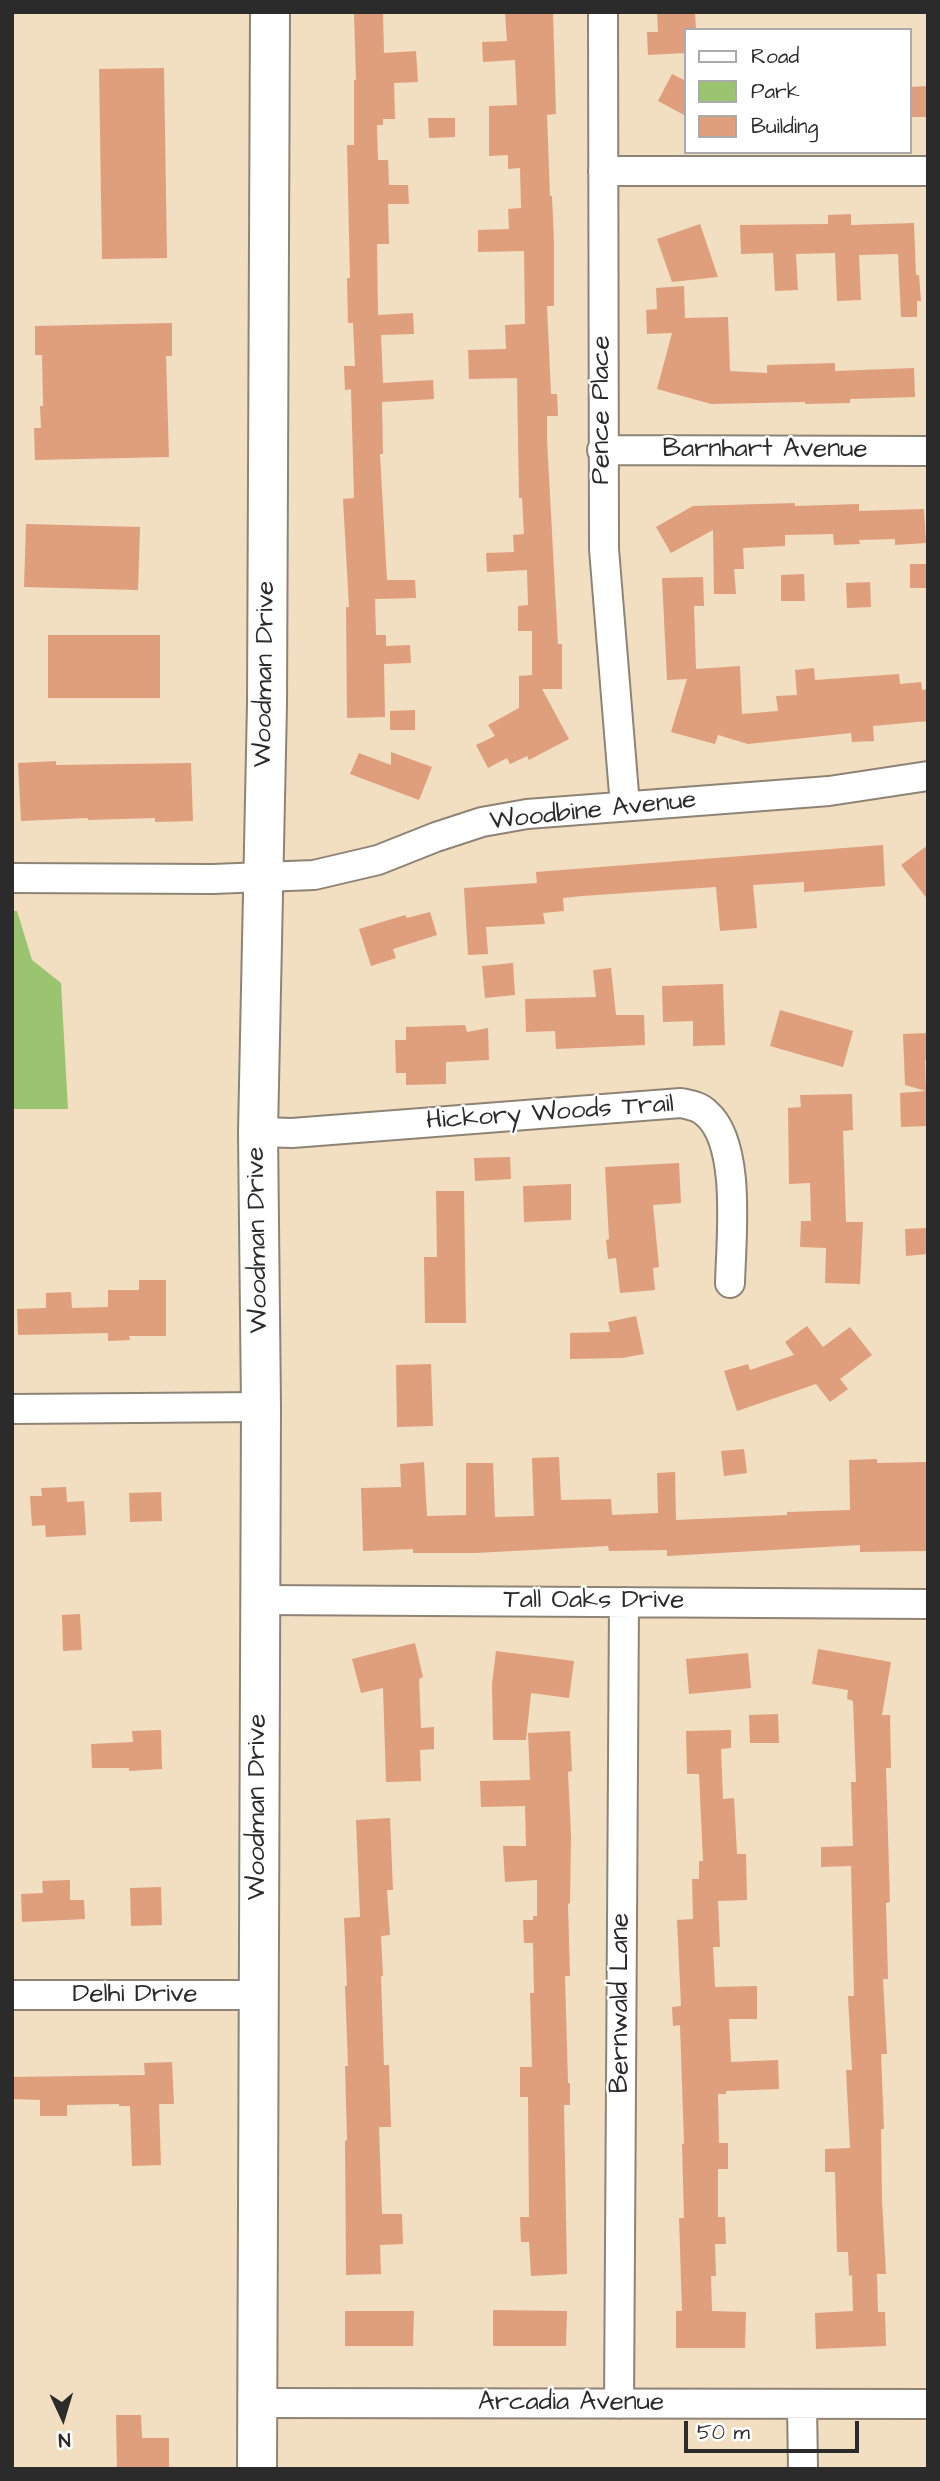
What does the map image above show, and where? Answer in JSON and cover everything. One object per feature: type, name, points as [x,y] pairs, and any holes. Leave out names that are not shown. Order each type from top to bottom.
[{"type":"main road","name":"Woodman Drive","points":[[257,2469],[261,1600],[258,1132],[267,704],[270,12]]},
{"type":"street","name":"Pence Place","points":[[603,12],[604,549],[625,806]]},
{"type":"street","points":[[603,171],[928,171]]},
{"type":"street","name":"Barnhart Avenue","points":[[602,450],[928,452]]},
{"type":"street","name":"Woodbine Avenue","points":[[12,878],[213,879],[314,875],[378,860],[436,837],[494,820],[527,814],[829,791],[928,776]]},
{"type":"street","name":"Hickory Woods Trail","points":[[258,1132],[292,1133],[681,1103],[695,1106],[708,1113],[728,1150],[731,1177],[730,1283]]},
{"type":"street","points":[[12,1409],[261,1407]]},
{"type":"street","name":"Tall Oaks Drive","points":[[261,1600],[928,1604]]},
{"type":"street","name":"Bernwald Lane","points":[[619,2404],[624,1602]]},
{"type":"street","name":"Delhi Drive","points":[[12,1995],[258,1995]]},
{"type":"street","name":"Arcadia Avenue","points":[[256,2403],[928,2404]]},
{"type":"street","points":[[802,2404],[803,2469]]},
{"type":"green space","points":[[12,911],[17,911],[32,960],[61,983],[68,1109],[12,1109]]},
{"type":"building","points":[[505,12],[553,12],[556,114],[547,115],[554,242],[554,306],[547,306],[551,394],[557,394],[558,416],[547,416],[547,440],[558,644],[562,644],[562,689],[542,689],[569,739],[529,760],[527,756],[510,764],[507,758],[488,768],[476,745],[495,736],[488,725],[519,708],[519,676],[532,675],[532,631],[518,631],[518,606],[528,605],[527,570],[487,572],[486,553],[514,552],[513,535],[524,534],[522,498],[519,498],[517,378],[469,379],[468,350],[506,349],[505,325],[525,324],[524,251],[478,252],[478,230],[509,229],[508,209],[521,208],[520,168],[508,169],[508,155],[489,156],[489,106],[517,105],[515,60],[483,62],[482,42],[507,41]]},
{"type":"building","points":[[657,12],[695,12],[696,28],[684,28],[684,53],[648,55],[647,32],[658,32]]},
{"type":"building","points":[[383,13],[384,53],[416,51],[418,82],[394,83],[395,119],[383,119],[383,125],[377,125],[378,160],[388,160],[389,185],[408,185],[409,204],[388,204],[389,244],[377,244],[378,315],[413,313],[414,334],[381,335],[383,383],[433,380],[434,399],[382,402],[383,454],[380,454],[387,580],[415,580],[416,598],[375,599],[376,635],[386,635],[386,646],[410,645],[411,663],[384,664],[385,717],[347,718],[346,607],[349,607],[343,499],[354,498],[351,389],[345,390],[344,366],[355,366],[353,323],[348,323],[347,278],[350,278],[347,145],[354,145],[354,14]]},
{"type":"building","points":[[164,68],[167,258],[102,259],[99,69]]},
{"type":"building","points":[[672,74],[684,80],[684,115],[658,101]]},
{"type":"building","points":[[928,86],[928,117],[912,117],[912,87]]},
{"type":"building","points":[[428,118],[455,118],[455,137],[429,138]]},
{"type":"building","points":[[851,214],[851,225],[914,223],[916,275],[919,275],[921,301],[917,301],[917,317],[901,317],[898,254],[859,255],[861,300],[837,301],[835,253],[796,254],[798,290],[775,291],[773,253],[741,254],[740,225],[828,224],[828,215]]},
{"type":"building","points":[[700,224],[718,277],[672,282],[657,239]]},
{"type":"building","points":[[684,286],[685,318],[728,317],[730,371],[767,373],[767,365],[835,363],[835,371],[914,368],[915,397],[850,399],[850,403],[711,404],[657,389],[672,333],[647,334],[646,310],[657,309],[656,288]]},
{"type":"building","points":[[172,323],[172,356],[166,356],[169,457],[35,460],[34,428],[41,428],[40,406],[43,406],[42,355],[35,355],[35,326]]},
{"type":"building","points":[[795,503],[795,506],[859,504],[859,511],[924,509],[926,543],[895,545],[895,539],[859,540],[860,544],[834,545],[833,534],[785,535],[785,546],[743,548],[744,569],[734,569],[736,594],[714,594],[713,530],[671,553],[656,527],[693,506]]},
{"type":"building","points":[[26,524],[140,527],[138,590],[24,587]]},
{"type":"building","points":[[910,564],[928,564],[928,588],[910,588]]},
{"type":"building","points":[[804,574],[805,601],[781,601],[781,575]]},
{"type":"building","points":[[703,577],[704,606],[694,606],[696,669],[740,666],[742,714],[778,711],[776,696],[797,695],[795,670],[814,668],[815,680],[899,674],[900,684],[921,682],[922,690],[928,689],[928,721],[873,726],[874,741],[852,742],[851,733],[748,744],[718,735],[715,744],[671,732],[687,679],[667,680],[662,578]]},
{"type":"building","points":[[870,582],[871,607],[847,608],[846,583]]},
{"type":"building","points":[[48,635],[160,635],[160,698],[48,698]]},
{"type":"building","points":[[415,710],[415,730],[390,730],[390,711]]},
{"type":"building","points":[[391,752],[432,767],[419,800],[350,774],[359,753],[391,765]]},
{"type":"building","points":[[56,761],[56,765],[191,763],[193,821],[88,818],[21,821],[18,763]]},
{"type":"building","points":[[883,845],[885,886],[804,892],[804,882],[753,885],[757,928],[720,931],[716,887],[582,896],[563,898],[564,911],[543,913],[545,924],[486,927],[488,954],[468,955],[464,888],[537,883],[536,872]]},
{"type":"building","points":[[928,845],[928,900],[901,865]]},
{"type":"building","points":[[430,912],[437,935],[393,949],[396,958],[371,966],[359,929],[405,915],[407,918]]},
{"type":"building","points":[[513,963],[515,995],[485,998],[482,966]]},
{"type":"building","points":[[611,968],[616,1015],[644,1015],[645,1045],[556,1049],[555,1031],[526,1032],[525,999],[596,997],[593,970]]},
{"type":"building","points":[[723,984],[725,1045],[693,1046],[693,1021],[663,1022],[662,986]]},
{"type":"building","points":[[780,1010],[853,1031],[843,1067],[770,1046]]},
{"type":"building","points":[[465,1025],[467,1032],[488,1028],[489,1060],[446,1062],[446,1084],[406,1085],[406,1073],[396,1073],[395,1040],[406,1040],[406,1027]]},
{"type":"building","points":[[928,1033],[926,1091],[905,1085],[903,1034]]},
{"type":"building","points":[[926,1091],[927,1126],[901,1127],[900,1093]]},
{"type":"building","points":[[852,1094],[853,1130],[843,1131],[846,1222],[863,1222],[860,1284],[825,1283],[826,1248],[800,1247],[801,1221],[811,1221],[810,1183],[789,1184],[788,1108],[801,1107],[800,1095]]},
{"type":"building","points":[[510,1157],[511,1179],[475,1181],[474,1158]]},
{"type":"building","points":[[679,1163],[681,1203],[653,1205],[659,1267],[653,1268],[655,1290],[620,1293],[616,1258],[608,1259],[605,1167]]},
{"type":"building","points":[[571,1184],[571,1220],[524,1222],[523,1186]]},
{"type":"building","points":[[436,1191],[464,1191],[466,1323],[425,1323],[424,1257],[437,1257]]},
{"type":"building","points":[[928,1228],[928,1254],[906,1256],[905,1229]]},
{"type":"building","points":[[139,1280],[166,1280],[166,1336],[129,1336],[130,1340],[108,1341],[108,1333],[18,1335],[17,1309],[46,1308],[46,1293],[71,1292],[72,1308],[108,1307],[108,1290],[139,1290]]},
{"type":"building","points":[[636,1316],[644,1354],[622,1358],[570,1359],[570,1333],[610,1332],[608,1322]]},
{"type":"building","points":[[807,1326],[823,1347],[850,1327],[872,1355],[840,1379],[848,1389],[830,1402],[816,1384],[737,1411],[724,1371],[748,1364],[750,1370],[794,1355],[785,1342]]},
{"type":"building","points":[[431,1364],[433,1426],[397,1427],[396,1365]]},
{"type":"building","points":[[744,1449],[747,1473],[724,1476],[721,1451]]},
{"type":"building","points":[[559,1457],[561,1500],[611,1499],[612,1515],[658,1513],[657,1473],[675,1472],[676,1520],[850,1510],[849,1460],[877,1459],[877,1463],[928,1462],[928,1551],[860,1552],[860,1545],[667,1556],[667,1550],[609,1551],[608,1546],[475,1553],[413,1553],[413,1549],[363,1551],[361,1488],[401,1487],[400,1464],[424,1462],[427,1516],[466,1515],[466,1463],[493,1463],[495,1517],[534,1516],[532,1458]]},
{"type":"building","points":[[66,1487],[67,1502],[84,1501],[86,1535],[46,1537],[45,1525],[32,1526],[30,1496],[42,1496],[41,1488]]},
{"type":"building","points":[[161,1492],[162,1521],[130,1522],[129,1493]]},
{"type":"building","points":[[80,1614],[82,1650],[63,1651],[62,1615]]},
{"type":"building","points":[[415,1643],[423,1677],[419,1679],[421,1728],[434,1727],[434,1749],[420,1750],[421,1781],[386,1782],[383,1688],[361,1693],[352,1659]]},
{"type":"building","points":[[818,1649],[891,1662],[882,1715],[890,1715],[891,1768],[886,1768],[890,1902],[886,1903],[888,1979],[883,1979],[887,2054],[881,2054],[884,2129],[881,2129],[882,2200],[886,2274],[877,2274],[878,2312],[885,2312],[886,2346],[816,2349],[815,2313],[853,2311],[848,2252],[837,2252],[835,2172],[825,2172],[825,2149],[850,2148],[846,2070],[852,2070],[848,1996],[854,1996],[851,1866],[821,1867],[821,1847],[853,1846],[851,1782],[856,1782],[853,1701],[847,1699],[848,1690],[812,1684]]},
{"type":"building","points":[[496,1651],[574,1661],[569,1698],[531,1693],[526,1740],[493,1740],[492,1684]]},
{"type":"building","points":[[748,1653],[751,1688],[689,1694],[686,1659]]},
{"type":"building","points":[[778,1714],[779,1743],[750,1743],[749,1715]]},
{"type":"building","points":[[161,1730],[162,1769],[129,1771],[129,1768],[92,1768],[91,1744],[133,1742],[132,1731]]},
{"type":"building","points":[[731,1730],[731,1748],[721,1749],[723,1799],[734,1798],[737,1854],[746,1854],[747,1900],[718,1901],[720,1947],[713,1947],[715,1987],[757,1986],[757,2019],[729,2019],[731,2062],[778,2060],[779,2089],[726,2091],[726,2094],[718,2094],[719,2143],[728,2143],[728,2169],[718,2169],[718,2217],[725,2217],[726,2244],[715,2244],[716,2276],[711,2276],[712,2311],[746,2312],[745,2348],[676,2348],[676,2311],[682,2311],[679,2218],[684,2218],[684,2144],[680,2025],[673,2026],[672,2007],[681,2006],[677,1920],[693,1919],[692,1879],[699,1879],[699,1861],[703,1861],[699,1774],[687,1774],[686,1731]]},
{"type":"building","points":[[570,1731],[570,1976],[565,1976],[570,2105],[564,2105],[567,2274],[531,2276],[529,2242],[521,2242],[520,2217],[529,2217],[528,2097],[520,2097],[520,2067],[532,2067],[530,1993],[534,1993],[533,1943],[524,1943],[523,1920],[533,1920],[533,1916],[537,1916],[537,1880],[505,1882],[503,1846],[526,1846],[525,1806],[481,1807],[480,1781],[530,1780],[528,1733]]},
{"type":"building","points":[[390,1818],[393,1890],[387,1890],[390,1935],[381,1936],[381,1976],[384,2065],[389,2065],[391,2127],[379,2127],[382,2214],[402,2214],[403,2244],[380,2245],[381,2274],[346,2275],[345,2066],[348,2066],[344,1918],[360,1917],[356,1820]]},
{"type":"building","points":[[70,1880],[70,1900],[84,1900],[85,1919],[22,1922],[21,1894],[43,1893],[42,1881]]},
{"type":"building","points":[[161,1887],[162,1925],[131,1926],[130,1888]]},
{"type":"building","points":[[172,2062],[174,2104],[159,2104],[161,2165],[132,2166],[130,2106],[67,2105],[67,2116],[40,2116],[40,2100],[12,2099],[12,2077],[145,2075],[144,2063]]},
{"type":"building","points":[[493,2310],[567,2311],[566,2346],[493,2346]]},
{"type":"building","points":[[345,2311],[414,2311],[413,2346],[345,2346]]},
{"type":"building","points":[[116,2415],[141,2415],[142,2438],[169,2438],[169,2469],[117,2469]]}]
